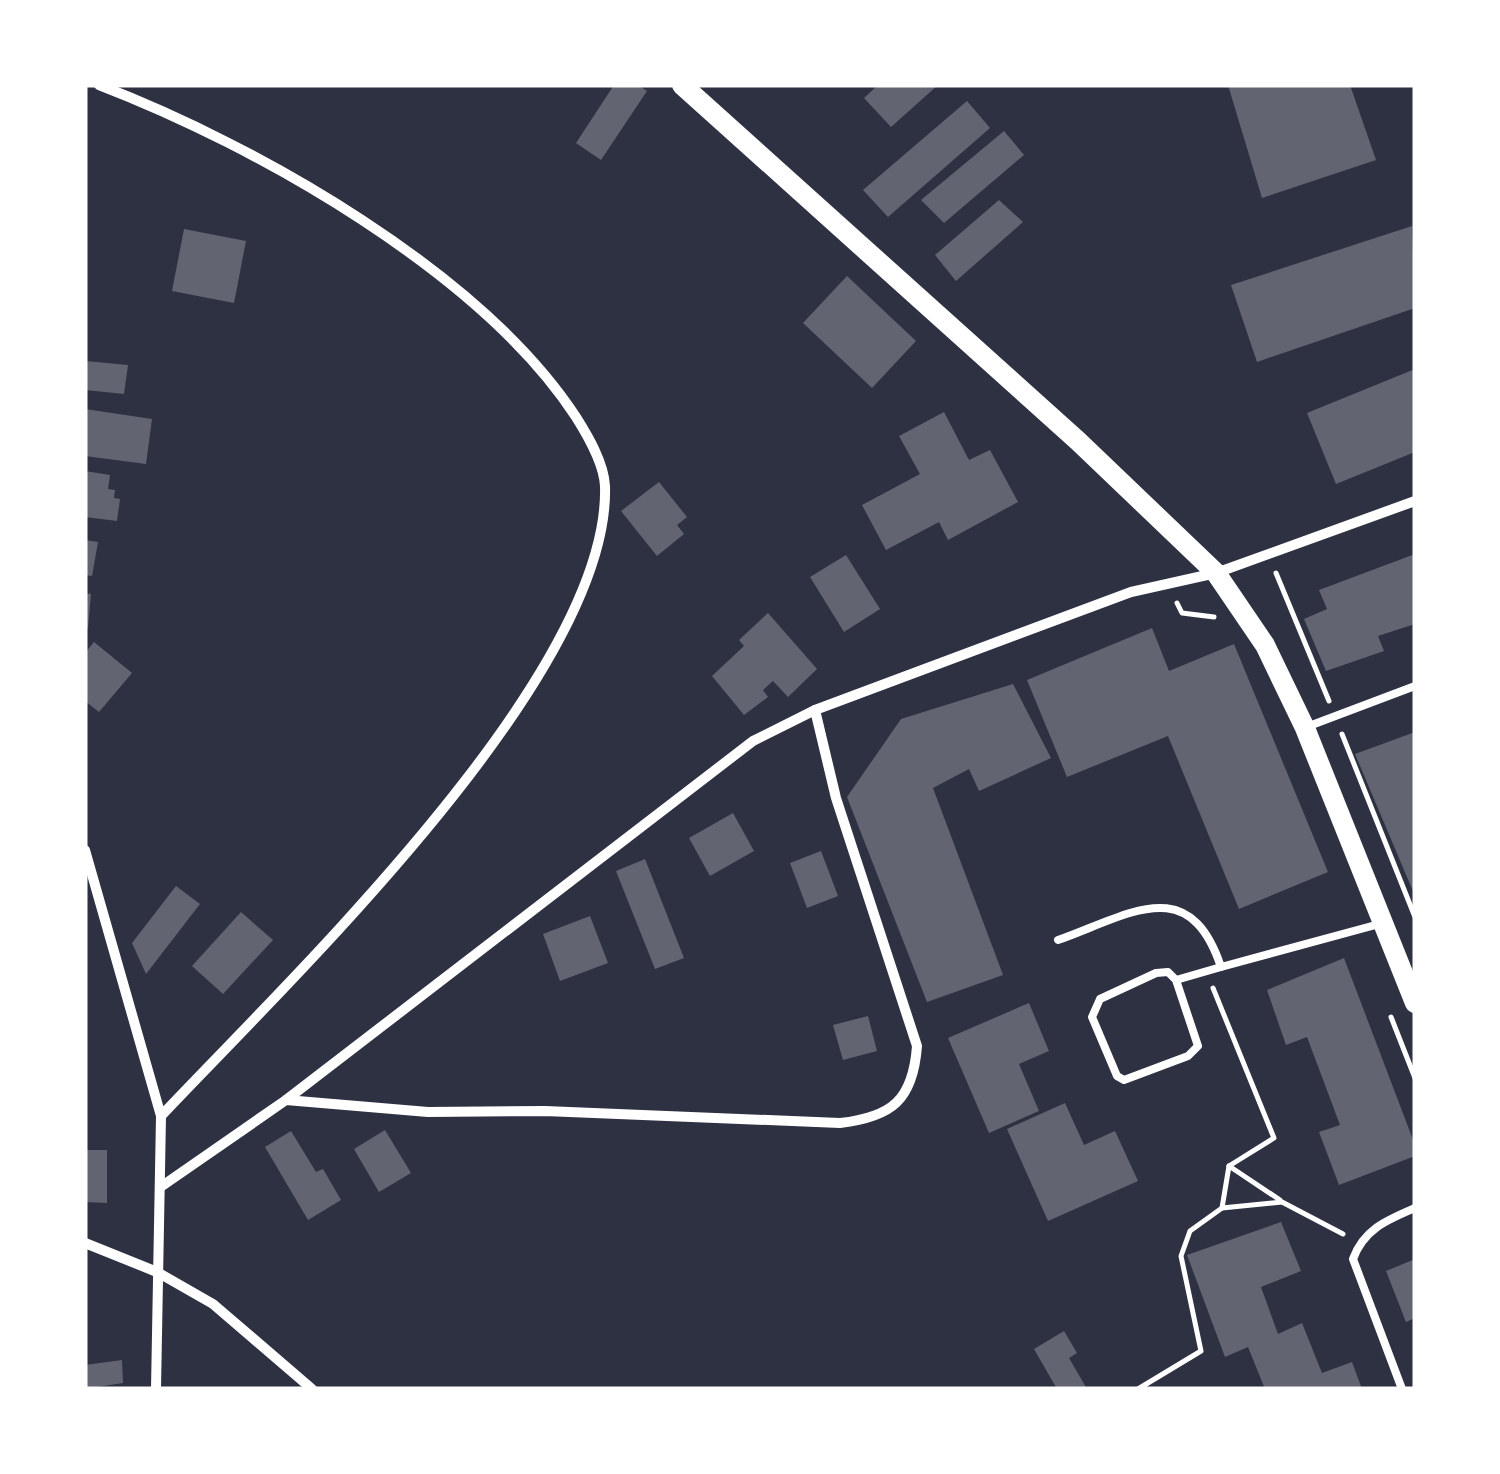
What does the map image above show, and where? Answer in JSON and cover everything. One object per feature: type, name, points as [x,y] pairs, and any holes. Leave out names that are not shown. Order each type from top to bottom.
[{"type":"main road","points":[[682,85],[1091,452],[1216,573],[1264,645],[1304,728],[1415,1002]]},
{"type":"street","points":[[100,85],[193,126],[277,172],[360,222],[460,292],[506,329],[559,392],[589,438],[605,483],[600,542],[583,594],[512,718],[385,873],[160,1116]]},
{"type":"street","points":[[162,1186],[286,1100],[753,740],[815,710],[1168,582],[1216,573],[1415,501]]},
{"type":"street","points":[[286,1100],[428,1112],[545,1110],[840,1123],[874,1119],[896,1104],[915,1075],[918,1046],[836,798],[815,710]]},
{"type":"street","points":[[85,850],[160,1116],[162,1186],[156,1389]]},
{"type":"street","points":[[85,1243],[157,1272],[213,1304],[312,1389]]},
{"type":"lane","points":[[1304,728],[1415,686]]},
{"type":"lane","points":[[1058,940],[1142,911],[1170,908],[1192,914],[1209,932],[1220,967]]},
{"type":"lane","points":[[1176,980],[1385,922]]},
{"type":"lane","points":[[1168,972],[1176,980],[1198,1046],[1188,1056],[1124,1080],[1117,1076],[1092,1016],[1093,1006],[1100,998],[1156,973],[1168,972]]},
{"type":"lane","points":[[1402,1389],[1353,1259],[1358,1243],[1376,1226],[1415,1208]]},
{"type":"path","points":[[1168,582],[1182,613],[1213,616],[1226,623]]},
{"type":"path","points":[[1206,971],[1274,1138],[1229,1166],[1222,1208]]},
{"type":"path","points":[[1386,1004],[1415,1078]]},
{"type":"path","points":[[1229,1166],[1282,1202],[1310,1212],[1358,1243]]},
{"type":"path","points":[[1138,1389],[1201,1352],[1181,1256],[1190,1231],[1222,1208],[1282,1202]]},
{"type":"building","points":[[614,85],[638,85],[647,91],[601,160],[576,143]]},
{"type":"building","points":[[878,85],[938,85],[891,127],[864,98]]},
{"type":"building","points":[[1228,85],[1350,85],[1376,160],[1262,198]]},
{"type":"building","points":[[967,101],[990,128],[888,217],[863,190]]},
{"type":"building","points":[[1004,131],[1024,155],[944,223],[921,200]]},
{"type":"building","points":[[999,200],[1023,222],[956,281],[935,255]]},
{"type":"building","points":[[1412,226],[1415,308],[1257,362],[1231,285]]},
{"type":"building","points":[[184,229],[246,241],[234,303],[172,291]]},
{"type":"building","points":[[847,276],[916,341],[872,388],[803,323]]},
{"type":"building","points":[[85,361],[128,365],[124,394],[85,390]]},
{"type":"building","points":[[1415,369],[1415,452],[1336,484],[1307,413]]},
{"type":"building","points":[[85,409],[152,419],[146,464],[85,456]]},
{"type":"building","points":[[944,412],[969,460],[990,450],[1018,502],[948,540],[939,522],[886,550],[862,505],[920,474],[899,436]]},
{"type":"building","points":[[85,471],[110,475],[108,489],[115,490],[114,498],[120,499],[117,521],[85,517]]},
{"type":"building","points":[[659,482],[687,517],[677,525],[684,534],[657,556],[621,511]]},
{"type":"building","points":[[85,540],[98,542],[92,576],[85,575]]},
{"type":"building","points":[[1415,554],[1415,624],[1378,636],[1384,651],[1326,671],[1304,619],[1327,609],[1319,590]]},
{"type":"building","points":[[846,555],[880,609],[844,632],[810,577]]},
{"type":"building","points":[[85,593],[91,594],[88,628],[85,628]]},
{"type":"building","points":[[768,613],[817,669],[788,697],[773,681],[763,690],[768,697],[744,715],[712,676],[744,646],[739,640]]},
{"type":"building","points":[[1152,628],[1169,671],[1234,644],[1328,872],[1239,909],[1168,736],[1067,777],[1027,680]]},
{"type":"building","points":[[94,642],[132,673],[99,712],[85,701],[85,653]]},
{"type":"building","points":[[1013,684],[1051,758],[979,791],[969,769],[933,788],[1003,975],[927,1002],[847,797],[901,719]]},
{"type":"building","points":[[1415,732],[1415,896],[1355,754]]},
{"type":"building","points":[[733,813],[754,851],[710,876],[689,838]]},
{"type":"building","points":[[821,851],[838,896],[807,908],[790,863]]},
{"type":"building","points":[[645,859],[684,958],[655,969],[616,871]]},
{"type":"building","points":[[176,886],[200,904],[146,974],[132,943]]},
{"type":"building","points":[[241,912],[273,940],[223,994],[192,966]]},
{"type":"building","points":[[590,916],[608,963],[560,981],[543,934]]},
{"type":"building","points":[[1344,958],[1415,1145],[1415,1156],[1339,1185],[1319,1132],[1340,1125],[1307,1037],[1286,1045],[1267,990]]},
{"type":"building","points":[[1029,1003],[1049,1051],[1019,1064],[1039,1111],[989,1133],[948,1038]]},
{"type":"building","points":[[868,1016],[877,1051],[843,1060],[833,1025]]},
{"type":"building","points":[[1065,1103],[1084,1145],[1115,1131],[1138,1181],[1048,1221],[1007,1129]]},
{"type":"building","points":[[385,1130],[411,1173],[379,1192],[354,1149]]},
{"type":"building","points":[[291,1131],[316,1172],[323,1169],[341,1200],[308,1220],[265,1147]]},
{"type":"building","points":[[85,1150],[107,1150],[107,1203],[85,1202]]},
{"type":"building","points":[[1281,1222],[1301,1271],[1261,1287],[1278,1334],[1302,1323],[1322,1373],[1352,1362],[1362,1389],[1265,1389],[1248,1347],[1225,1357],[1187,1255]]},
{"type":"building","points":[[1415,1259],[1415,1318],[1406,1322],[1386,1271]]},
{"type":"building","points":[[1064,1331],[1077,1353],[1069,1358],[1087,1389],[1057,1389],[1034,1349]]},
{"type":"building","points":[[122,1360],[123,1383],[85,1389],[85,1365]]}]
